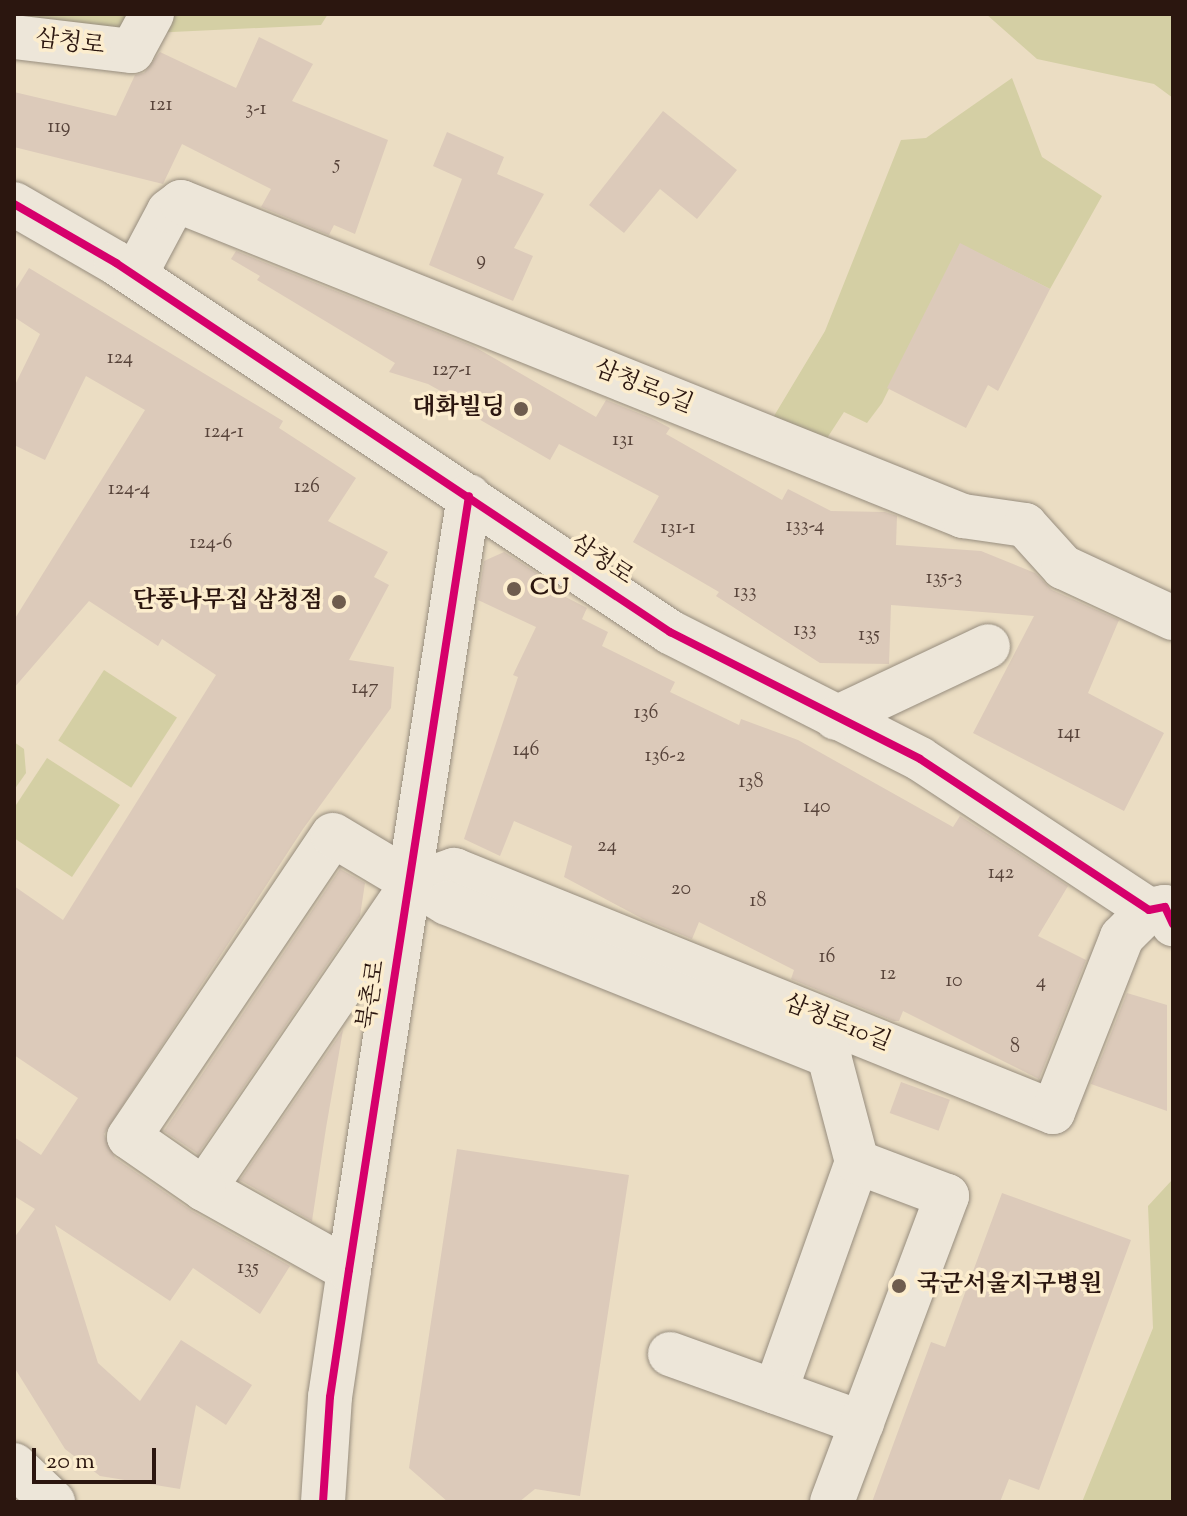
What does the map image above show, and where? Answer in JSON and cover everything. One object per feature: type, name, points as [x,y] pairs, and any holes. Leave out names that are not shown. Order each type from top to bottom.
[{"type":"street","name":"삼청로","points":[[14,37],[132,51],[152,14]]},
{"type":"street","name":"삼청로9길","points":[[135,275],[169,211],[181,202],[963,516],[1025,525],[1063,567],[1173,618]]},
{"type":"street","name":"삼청로","points":[[14,204],[135,275],[670,632],[920,759],[1165,909]]},
{"type":"street","name":"북촌로","points":[[323,1502],[330,1397],[469,496]]},
{"type":"street","points":[[836,718],[988,646]]},
{"type":"street","points":[[349,1270],[204,1189],[129,1137],[333,835],[411,885],[829,1056],[857,1162],[775,1392]]},
{"type":"street","name":"삼청로10길","points":[[411,885],[454,870],[1053,1112],[1122,937],[1165,909]]},
{"type":"street","name":"북촌로","points":[[204,1189],[411,885]]},
{"type":"street","points":[[832,1502],[947,1196],[857,1162]]},
{"type":"street","points":[[670,1354],[862,1423]]},
{"type":"street","points":[[14,1465],[53,1502]]},
{"type":"shaded area","points":[[14,14],[328,14],[321,25],[130,34],[14,26]]},
{"type":"shaded area","points":[[986,14],[1173,14],[1173,98],[1154,84],[1037,59]]},
{"type":"shaded area","points":[[1012,78],[1042,157],[1102,196],[1050,289],[960,244],[882,403],[867,423],[844,412],[820,449],[768,426],[825,331],[901,140],[926,138]]},
{"type":"shaded area","points":[[104,670],[177,717],[131,788],[58,740]]},
{"type":"shaded area","points":[[14,742],[24,749],[26,773],[14,790]]},
{"type":"shaded area","points":[[47,758],[120,805],[72,877],[14,838],[14,808]]},
{"type":"shaded area","points":[[1172,1180],[1173,1502],[1082,1502],[1153,1328],[1148,1206]]},
{"type":"building","points":[[259,37],[313,64],[292,101],[388,140],[355,234],[334,225],[329,235],[261,207],[271,189],[182,144],[163,184],[14,147],[14,92],[116,116],[135,75],[144,73],[160,52],[236,88]]},
{"type":"building","points":[[663,111],[737,170],[697,219],[660,189],[624,233],[589,205]]},
{"type":"building","points":[[447,132],[504,157],[497,174],[544,194],[514,248],[533,256],[513,301],[429,265],[462,179],[433,166]]},
{"type":"building","points":[[960,243],[1050,289],[998,391],[988,385],[966,428],[887,388]]},
{"type":"building","points":[[236,251],[473,346],[596,417],[606,400],[651,418],[670,428],[666,434],[782,500],[788,489],[831,511],[885,512],[897,516],[896,545],[981,551],[1035,573],[1052,590],[1119,620],[1088,693],[1164,733],[1124,811],[973,733],[1034,616],[891,605],[889,664],[820,663],[716,596],[719,592],[633,542],[659,496],[559,444],[550,460],[463,410],[466,405],[428,384],[389,372],[395,363],[257,280],[260,276],[231,259]]},
{"type":"building","points":[[29,268],[283,421],[279,428],[356,478],[328,521],[388,552],[374,577],[389,585],[349,660],[394,667],[391,708],[303,829],[104,1134],[115,1158],[192,1211],[290,1266],[260,1314],[193,1268],[170,1301],[55,1225],[98,1363],[140,1401],[181,1340],[252,1385],[226,1425],[196,1405],[180,1489],[100,1476],[65,1449],[14,1367],[14,1238],[35,1209],[14,1196],[14,1137],[41,1155],[78,1098],[14,1055],[14,886],[63,920],[216,675],[162,639],[158,646],[89,601],[14,688],[14,620],[145,410],[86,376],[45,460],[14,445],[14,387],[40,334],[14,317],[14,292]]},
{"type":"building","points":[[504,552],[555,585],[552,590],[587,608],[582,619],[608,632],[602,646],[675,682],[670,692],[739,725],[741,719],[798,740],[953,827],[960,816],[1068,886],[1038,936],[1086,960],[1039,1079],[903,1011],[899,1021],[894,1021],[791,979],[794,970],[699,922],[692,939],[643,919],[564,877],[572,846],[514,821],[500,856],[464,839],[518,677],[513,675],[536,627],[478,600],[484,561]]},
{"type":"building","points":[[340,869],[365,883],[360,916],[198,1154],[164,1131]]},
{"type":"building","points":[[1127,993],[1167,1005],[1167,1111],[1091,1084]]},
{"type":"building","points":[[343,1030],[326,1128],[312,1221],[240,1180]]},
{"type":"building","points":[[901,1082],[950,1100],[939,1131],[890,1113]]},
{"type":"building","points":[[457,1149],[629,1175],[580,1496],[535,1489],[519,1502],[448,1502],[409,1468]]},
{"type":"building","points":[[1002,1193],[1131,1240],[1039,1490],[1009,1479],[1000,1502],[872,1502],[931,1342],[945,1347]]},
{"type":"cycle path","points":[[14,204],[116,263],[670,632],[920,759],[1149,910],[1165,907],[1173,924]]},
{"type":"cycle path","points":[[323,1502],[330,1397],[469,496]]},
{"type":"place","name":"대화빌딩","points":[[521,409]]},
{"type":"place","name":"CU","points":[[514,589]]},
{"type":"place","name":"단풍나무집 삼청점","points":[[339,602]]},
{"type":"place","name":"국군서울지구병원","points":[[899,1286]]}]
